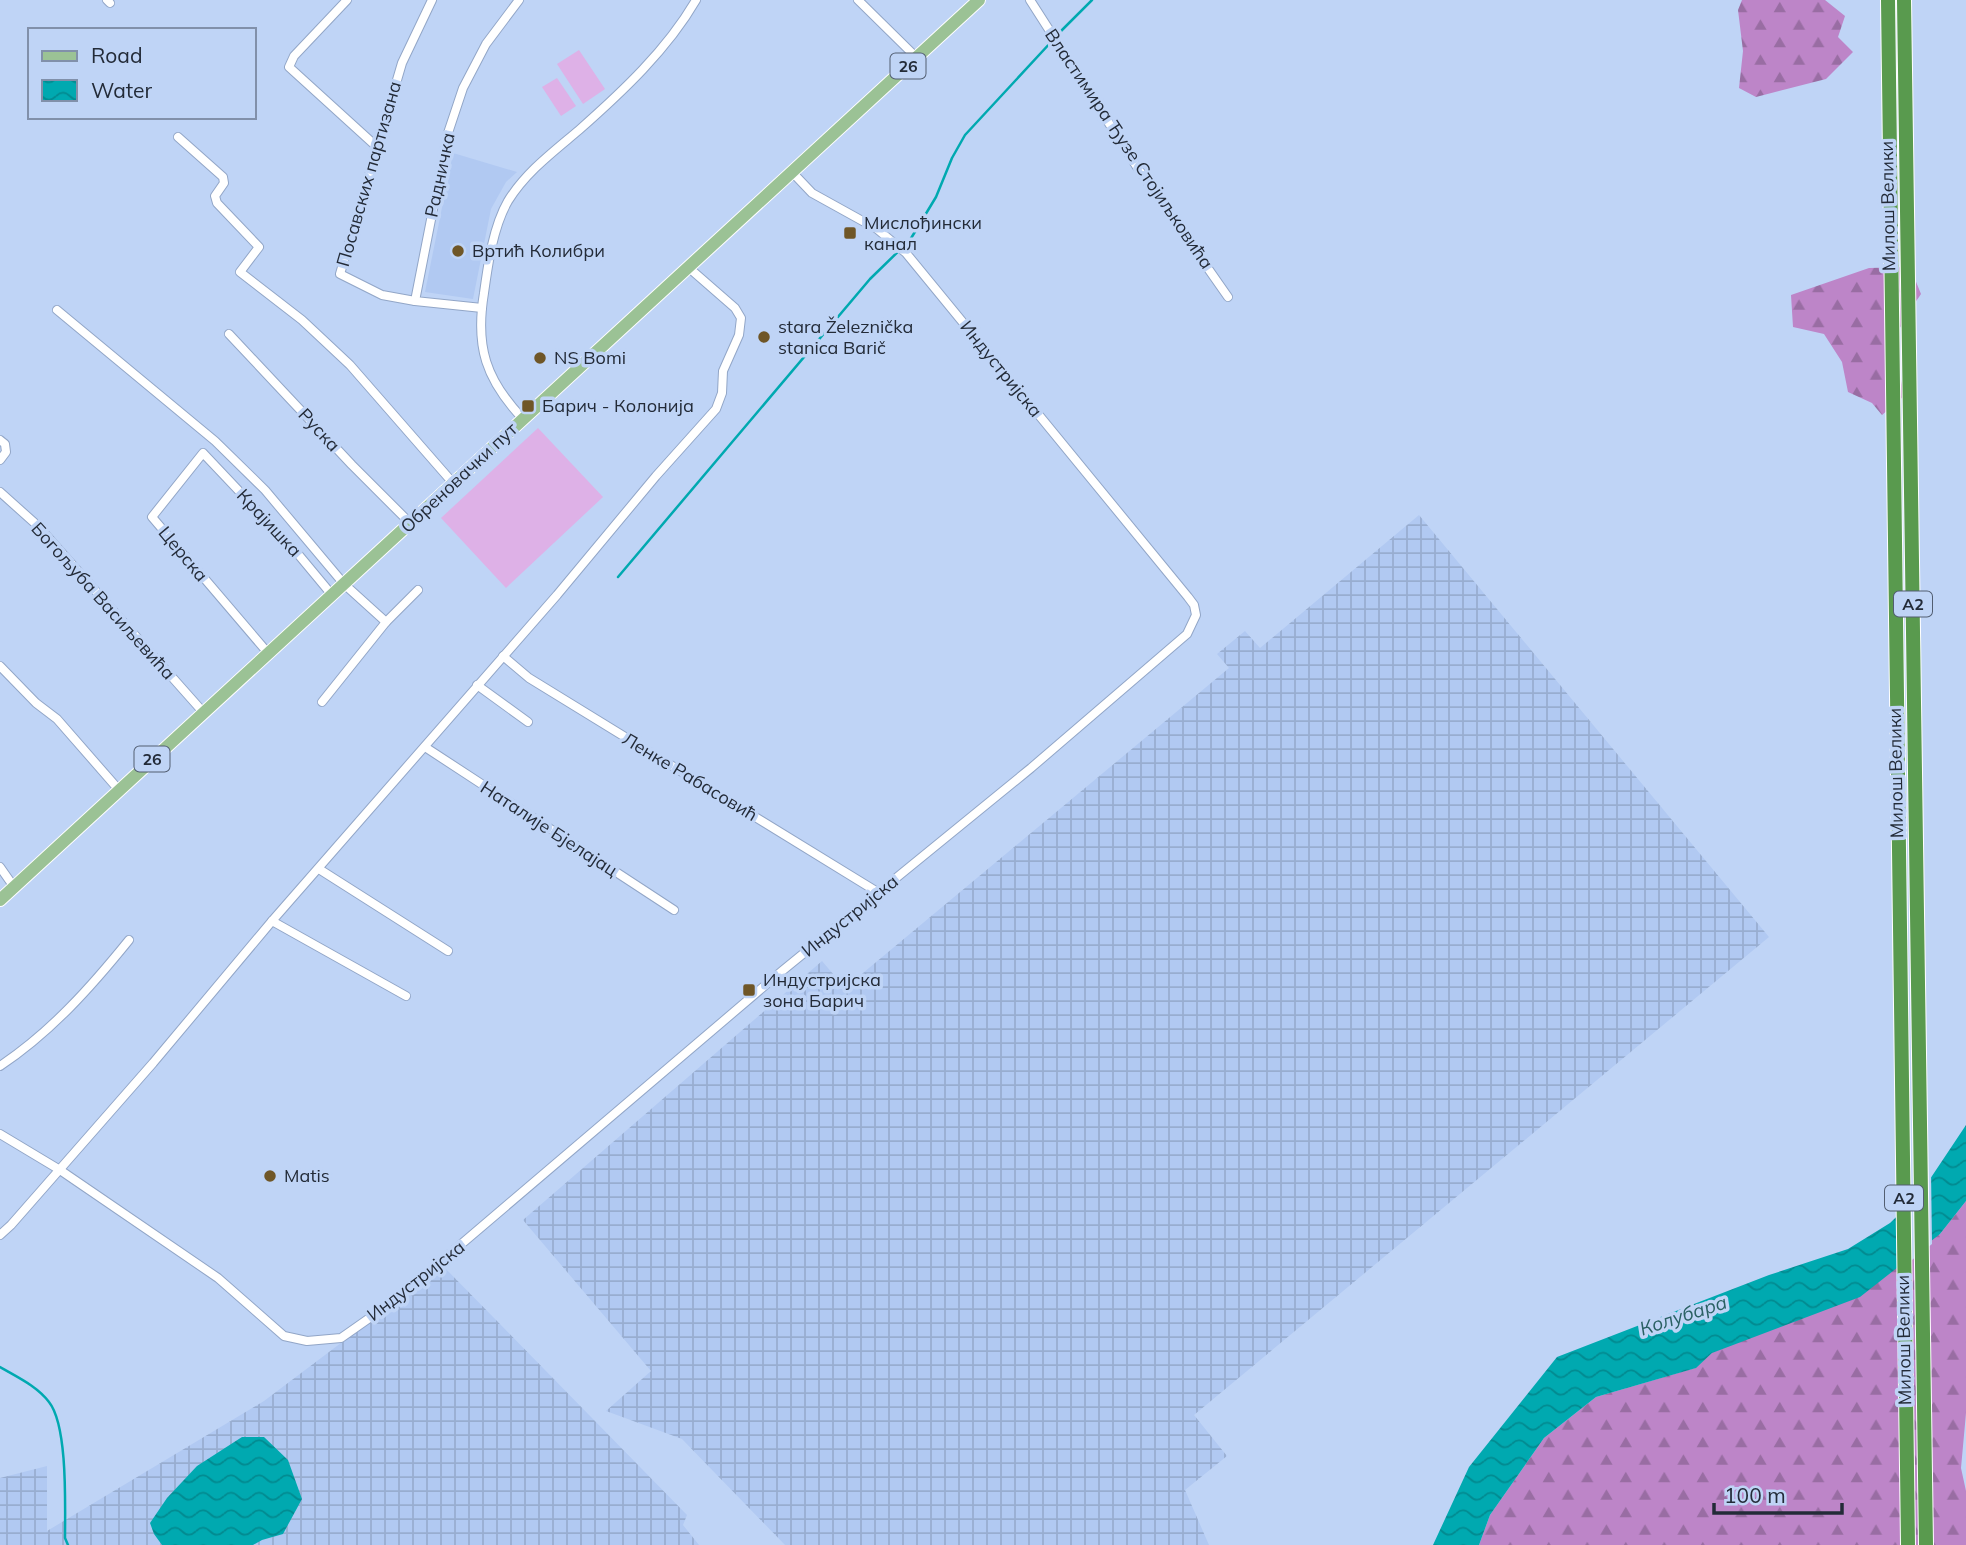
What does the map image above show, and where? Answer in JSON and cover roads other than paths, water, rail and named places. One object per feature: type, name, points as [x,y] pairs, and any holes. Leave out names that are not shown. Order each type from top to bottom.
[{"type":"highway","name":"Милош Велики","points":[[1888,0],[1908,1545]]},
{"type":"highway","name":"Милош Велики","points":[[1904,0],[1926,1545]]},
{"type":"main road","name":"Обреновачки пут","points":[[0,900],[979,0]]},
{"type":"street","points":[[347,0],[294,56],[289,67],[377,148]]},
{"type":"street","name":"Посавских партизана","points":[[415,301],[382,295],[340,274],[402,63],[432,0]]},
{"type":"street","name":"Радничка","points":[[415,301],[448,133],[463,88],[486,44],[519,0]]},
{"type":"street","points":[[523,419],[500,393],[485,362],[481,338],[487,271],[504,211],[512,195],[536,167],[636,76],[696,0]]},
{"type":"street","points":[[858,0],[917,58]]},
{"type":"street","name":"Властимира Ђузе Стојиљковића","points":[[1030,0],[1137,167],[1228,297]]},
{"type":"street","points":[[178,137],[223,177],[224,183],[215,196],[217,203],[259,247],[240,272],[302,320],[350,365],[453,483]]},
{"type":"street","name":"Индустријска","points":[[0,1134],[60,1170],[218,1278],[284,1336],[307,1341],[341,1338],[398,1298],[782,971],[1031,768],[1176,643],[1193,625],[1196,615],[1188,597],[906,253],[877,229],[807,189],[792,172]]},
{"type":"street","points":[[0,1234],[12,1225],[60,1170],[716,409],[722,393],[723,371],[739,335],[741,318],[735,308],[688,267]]},
{"type":"street","points":[[415,301],[482,308]]},
{"type":"street","points":[[57,310],[215,441],[265,490],[344,584],[386,622]]},
{"type":"street","name":"Руска","points":[[229,334],[410,523]]},
{"type":"street","points":[[0,440],[5,444],[6,452],[0,460]]},
{"type":"street","name":"Крајишка","points":[[203,453],[293,548],[332,595]]},
{"type":"street","name":"Церска","points":[[203,453],[152,517],[268,653]]},
{"type":"street","name":"Богољуба Васиљевића","points":[[0,492],[38,526],[203,712]]},
{"type":"street","points":[[322,702],[386,622],[418,590]]},
{"type":"street","name":"Ленке Рабасовић","points":[[503,656],[529,678],[879,892]]},
{"type":"street","points":[[0,666],[36,703],[57,719],[119,790]]},
{"type":"street","points":[[477,685],[528,722]]},
{"type":"street","name":"Наталије Бјелајац","points":[[425,747],[674,910]]},
{"type":"street","points":[[0,867],[14,887]]},
{"type":"street","points":[[318,869],[448,951]]},
{"type":"street","points":[[272,921],[406,996]]},
{"type":"street","points":[[0,1066],[33,1043],[60,1018],[129,940]]},
{"type":"water","name":"Колубара","points":[[1966,1125],[1966,1201],[1940,1234],[1860,1297],[1712,1353],[1696,1368],[1596,1397],[1544,1438],[1490,1515],[1479,1545],[1433,1545],[1469,1467],[1557,1357],[1769,1275],[1848,1249],[1890,1223],[1920,1194]]},
{"type":"water","points":[[242,1437],[264,1437],[288,1460],[302,1499],[283,1534],[253,1545],[162,1545],[150,1523],[167,1498],[197,1466]]},
{"type":"waterway","points":[[1056,36],[1092,0]]},
{"type":"waterway","points":[[618,577],[870,279],[910,240],[936,197],[965,135],[1052,41]]},
{"type":"waterway","points":[[0,1367],[39,1391],[55,1413],[62,1447],[65,1538],[68,1545]]},
{"type":"place","name":"Мислођински канал","points":[[850,233]]},
{"type":"place","name":"Вртић Колибри","points":[[458,251]]},
{"type":"place","name":"stara Železnička stanica Barič","points":[[764,337]]},
{"type":"place","name":"NS Bomi","points":[[540,358]]},
{"type":"place","name":"Барич - Колонија","points":[[528,406]]},
{"type":"place","name":"Индустријска зона Барич","points":[[749,990]]},
{"type":"place","name":"Matis","points":[[270,1176]]}]
